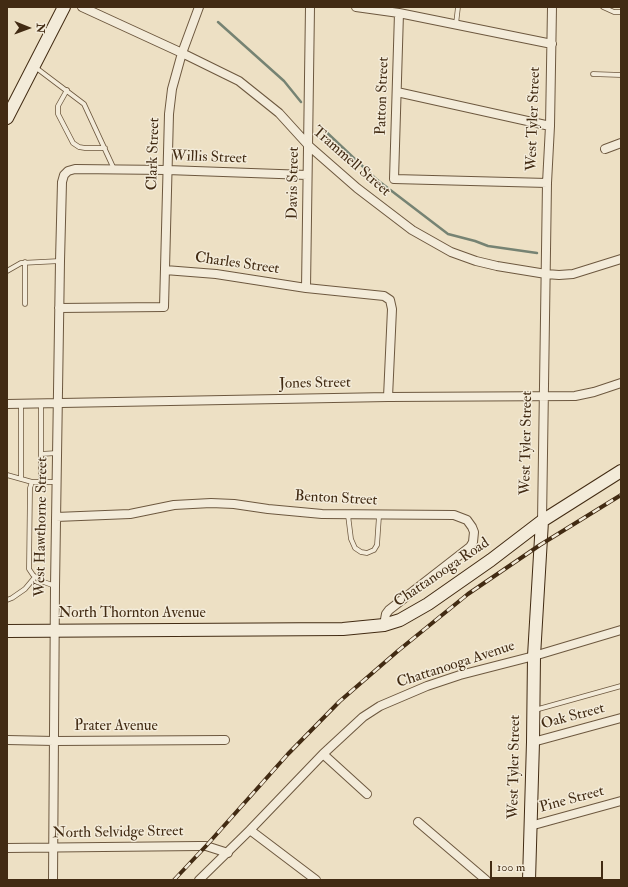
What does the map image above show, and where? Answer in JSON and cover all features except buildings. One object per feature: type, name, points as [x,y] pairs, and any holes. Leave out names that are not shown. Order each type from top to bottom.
[{"type":"main road","points":[[7,118],[64,7]]},
{"type":"main road","name":"Chattanooga Road","points":[[256,630],[343,629],[384,625],[400,620],[428,604],[542,522],[621,471]]},
{"type":"main road","name":"West Tyler Street","points":[[528,880],[533,742],[534,656],[542,522]]},
{"type":"main road","name":"North Thornton Avenue","points":[[7,631],[256,630]]},
{"type":"street","name":"Trammell Street","points":[[82,7],[239,81],[279,112],[309,146],[357,188],[412,230],[451,252],[476,261],[546,274],[573,274],[621,259]]},
{"type":"street","name":"Clark Street","points":[[59,308],[164,307],[169,114],[172,90],[182,53],[199,7]]},
{"type":"street","name":"Davis Street","points":[[306,288],[310,7]]},
{"type":"street","points":[[356,7],[399,13],[552,44]]},
{"type":"street","name":"West Tyler Street","points":[[542,522],[547,183],[550,126],[552,7]]},
{"type":"street","name":"Patton Street","points":[[399,13],[394,179],[547,183]]},
{"type":"street","points":[[397,92],[550,126]]},
{"type":"street","points":[[605,148],[621,143]]},
{"type":"street","name":"Willis Street","points":[[64,174],[75,169],[167,170],[307,175]]},
{"type":"street","name":"West Hawthorne Street","points":[[53,880],[54,630],[59,308],[62,182],[64,174]]},
{"type":"street","name":"Charles Street","points":[[165,270],[216,274],[306,288],[384,296],[390,300],[392,309],[388,397]]},
{"type":"street","name":"Jones Street","points":[[7,404],[388,397],[575,396],[594,392],[621,383]]},
{"type":"street","name":"Benton Street","points":[[56,517],[130,514],[174,505],[211,503],[348,515],[454,515],[467,520],[472,527],[474,537],[470,547],[389,610],[386,614],[384,625]]},
{"type":"street","name":"Chattanooga Avenue","points":[[199,880],[228,853],[323,754],[363,717],[380,706],[427,686],[460,675],[534,656],[621,630]]},
{"type":"street","name":"Oak Street","points":[[533,742],[621,718]]},
{"type":"street","name":"Prater Avenue","points":[[7,740],[225,740]]},
{"type":"street","points":[[323,754],[367,794]]},
{"type":"street","name":"Pine Street","points":[[530,826],[621,801]]},
{"type":"street","points":[[418,822],[486,880]]},
{"type":"street","points":[[250,830],[316,880]]},
{"type":"street","name":"North Selvidge Street","points":[[7,848],[206,846],[228,853]]},
{"type":"lane","points":[[456,24],[458,7]]},
{"type":"lane","points":[[603,7],[614,12],[621,12]]},
{"type":"lane","points":[[34,66],[84,104],[114,170]]},
{"type":"lane","points":[[593,74],[621,75]]},
{"type":"lane","points":[[67,90],[58,106],[58,114],[73,143],[79,147],[85,148],[105,148]]},
{"type":"lane","points":[[7,271],[25,262],[60,261]]},
{"type":"lane","points":[[25,262],[25,304]]},
{"type":"lane","points":[[41,403],[41,482]]},
{"type":"lane","points":[[21,404],[21,479]]},
{"type":"lane","points":[[41,454],[57,453]]},
{"type":"lane","points":[[7,475],[32,482],[57,482]]},
{"type":"lane","points":[[32,482],[30,488],[29,569],[35,577],[41,581],[55,586]]},
{"type":"lane","points":[[348,515],[351,539],[355,548],[361,552],[367,553],[374,550],[377,544],[379,536],[379,516]]},
{"type":"lane","points":[[7,600],[25,589],[35,577]]},
{"type":"lane","points":[[533,710],[621,686]]},
{"type":"waterway","points":[[218,22],[284,81],[301,102]]},
{"type":"waterway","points":[[321,127],[376,179],[448,234],[488,246],[537,253]]},
{"type":"railway","points":[[174,880],[288,754],[340,701],[399,650],[468,594],[540,545],[621,495]]}]
